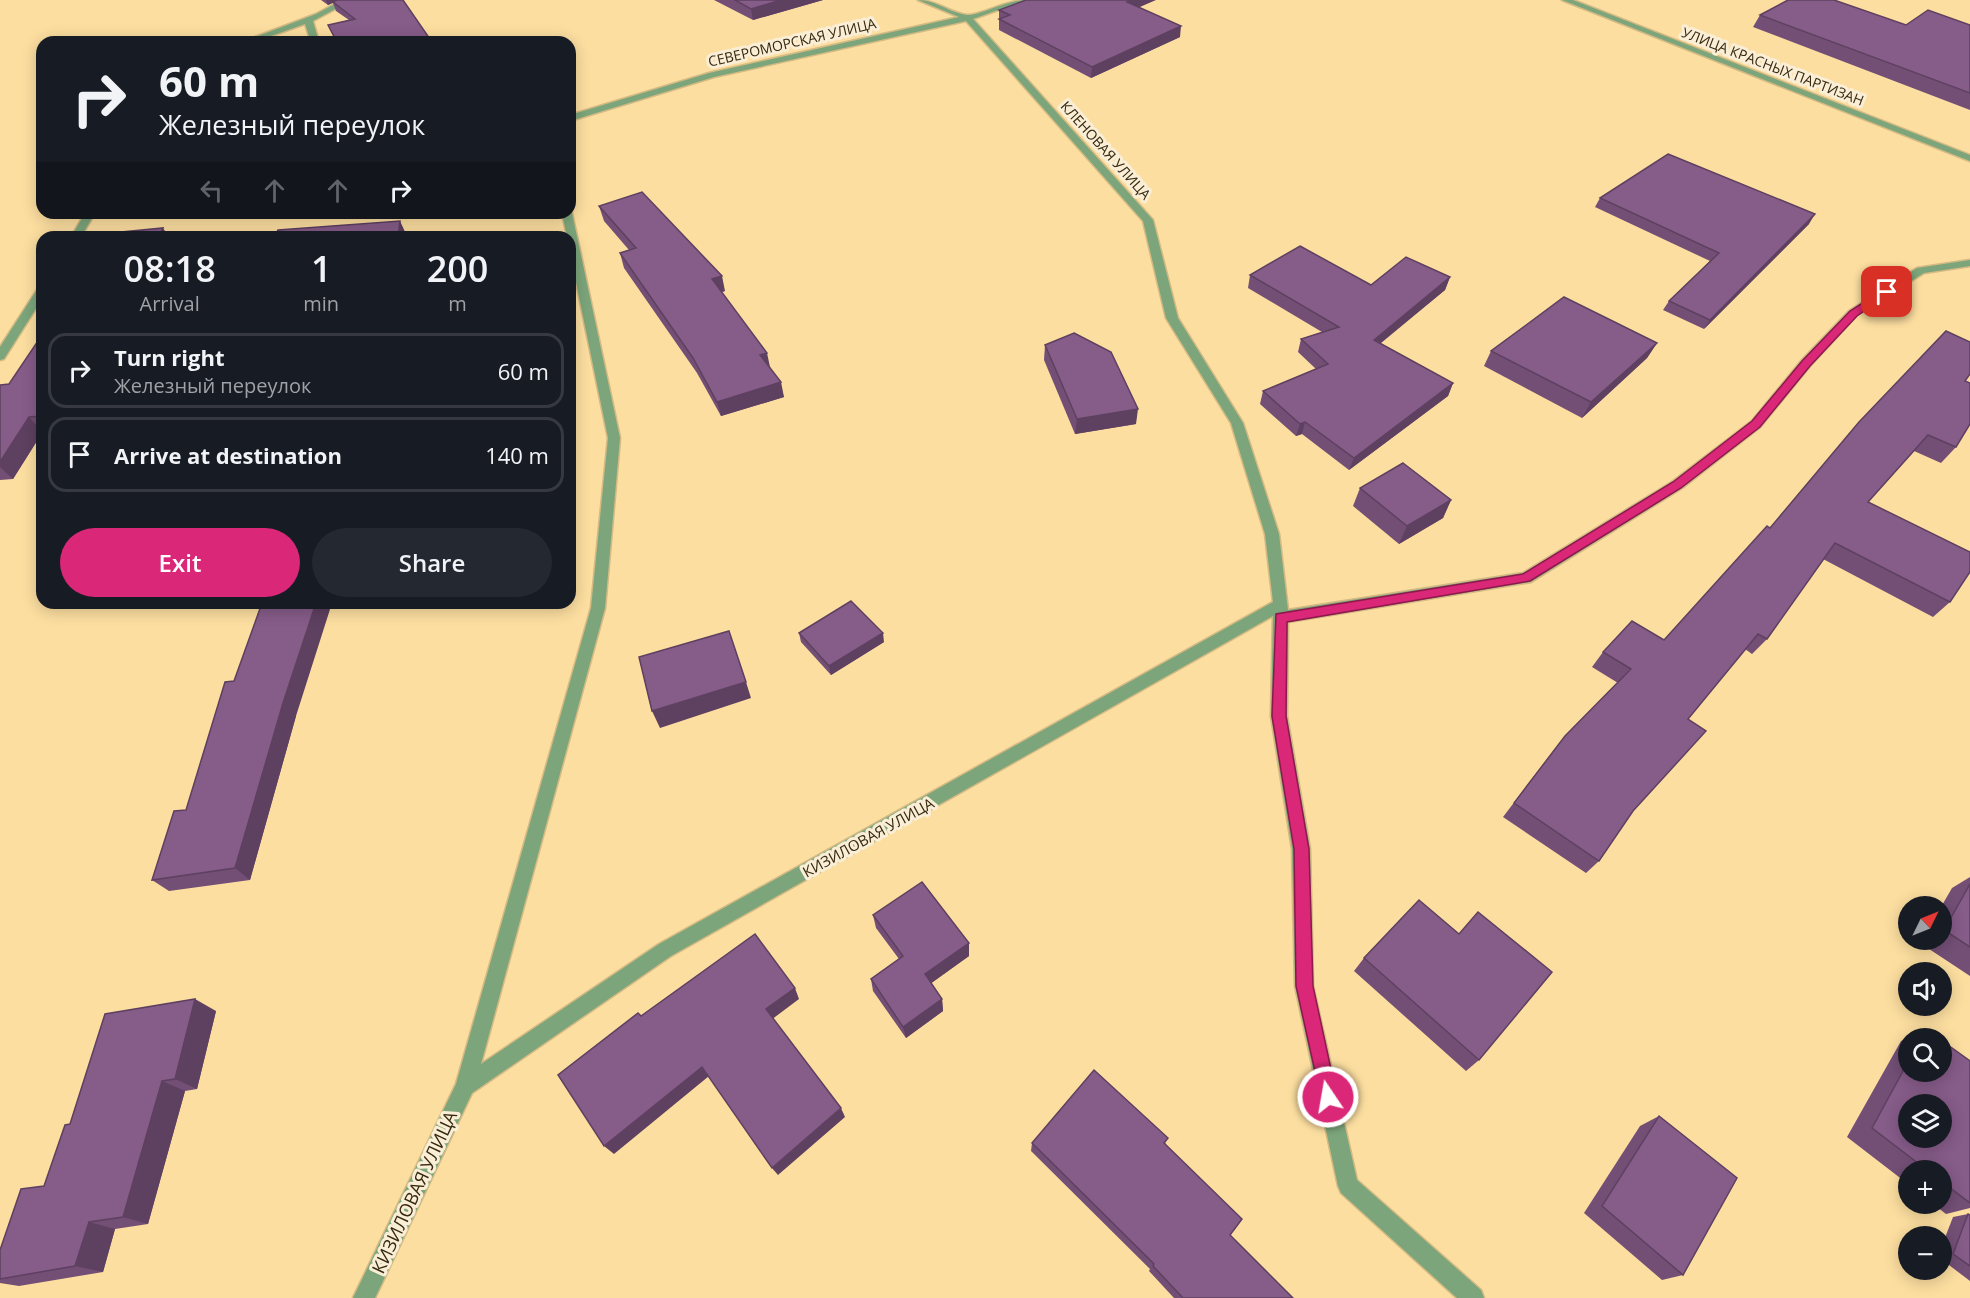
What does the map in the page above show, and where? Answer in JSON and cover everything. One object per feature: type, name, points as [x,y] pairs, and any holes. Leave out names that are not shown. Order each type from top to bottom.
[{"type":"street","points":[[263,36],[308,20],[348,0]]},
{"type":"street","name":"КЛЕНОВАЯ УЛИЦА","points":[[922,0],[968,18],[1148,220],[1172,318],[1238,423],[1272,534],[1281,611],[1279,716],[1301,849],[1305,986],[1348,1186],[1473,1298]]},
{"type":"street","name":"СЕВЕРОМОРСКАЯ УЛИЦА","points":[[576,116],[712,75],[968,18],[1022,0]]},
{"type":"street","name":"УЛИЦА КРАСНЫХ ПАРТИЗАН","points":[[1566,0],[1970,158]]},
{"type":"street","points":[[308,20],[313,36]]},
{"type":"street","name":"КИЗИЛОВАЯ УЛИЦА","points":[[364,1298],[465,1086],[598,608],[614,438],[576,256]]},
{"type":"street","points":[[1281,611],[1526,578],[1677,485],[1756,424],[1806,363],[1853,313],[1921,270],[1970,263]]},
{"type":"street","points":[[0,356],[36,299]]},
{"type":"street","name":"КИЗИЛОВАЯ УЛИЦА","points":[[465,1086],[665,950],[1281,611]]},
{"type":"building","points":[[337,0],[403,0],[428,36],[334,36],[328,25],[355,19],[333,2]]},
{"type":"building","points":[[735,0],[781,0],[751,9]]},
{"type":"building","points":[[1026,0],[1131,0],[1127,2],[1181,26],[1092,67],[999,19],[1010,15],[999,10]]},
{"type":"building","points":[[1788,0],[1834,0],[1906,25],[1928,10],[1970,25],[1970,93],[1760,15]]},
{"type":"building","points":[[1668,154],[1815,214],[1710,320],[1669,301],[1719,253],[1600,198]]},
{"type":"building","points":[[642,192],[722,276],[712,279],[767,353],[760,355],[781,382],[717,402],[693,358],[620,253],[636,248],[599,206]]},
{"type":"building","points":[[400,221],[399,231],[278,230]]},
{"type":"building","points":[[163,228],[161,231],[132,231]]},
{"type":"building","points":[[1300,246],[1371,285],[1406,257],[1450,277],[1374,340],[1453,383],[1354,458],[1305,422],[1300,424],[1263,391],[1328,364],[1301,339],[1339,327],[1250,275]]},
{"type":"building","points":[[1564,297],[1657,343],[1591,402],[1491,351]]},
{"type":"building","points":[[1946,331],[1970,342],[1970,374],[1965,381],[1970,383],[1970,424],[1956,447],[1928,435],[1868,502],[1970,552],[1970,572],[1950,602],[1835,543],[1767,639],[1758,634],[1688,719],[1706,731],[1633,811],[1599,861],[1514,803],[1565,736],[1631,669],[1603,652],[1632,621],[1664,640],[1767,526],[1770,528],[1859,422]]},
{"type":"building","points":[[1074,333],[1111,352],[1138,409],[1077,419],[1045,345]]},
{"type":"building","points":[[36,344],[36,416],[29,417],[0,462],[0,385],[9,384]]},
{"type":"building","points":[[1403,463],[1451,500],[1407,526],[1360,488]]},
{"type":"building","points":[[851,601],[883,633],[829,666],[799,633]]},
{"type":"building","points":[[260,609],[314,609],[283,703],[235,868],[152,880],[174,811],[186,810],[225,682],[234,681]]},
{"type":"building","points":[[729,631],[746,682],[652,711],[639,657]]},
{"type":"building","points":[[922,882],[969,943],[925,974],[942,999],[903,1027],[871,979],[903,956],[873,915]]},
{"type":"building","points":[[1970,884],[1970,947],[1952,935],[1952,916]]},
{"type":"building","points":[[1419,900],[1459,934],[1478,912],[1552,972],[1479,1060],[1364,958]]},
{"type":"building","points":[[755,934],[795,988],[766,1009],[841,1108],[772,1168],[702,1067],[604,1146],[558,1075],[638,1013],[641,1016]]},
{"type":"building","points":[[195,999],[175,1079],[162,1081],[123,1217],[89,1222],[75,1266],[0,1279],[0,1250],[21,1189],[44,1186],[65,1125],[70,1124],[105,1014]]},
{"type":"building","points":[[1952,1048],[1970,1061],[1970,1203],[1952,1189],[1952,1160],[1914,1160],[1898,1148],[1952,1148],[1952,1094],[1898,1094],[1898,1148],[1872,1128],[1898,1080],[1952,1082]]},
{"type":"building","points":[[1094,1070],[1168,1138],[1164,1143],[1242,1219],[1230,1235],[1293,1298],[1183,1298],[1153,1266],[1154,1264],[1032,1143]]},
{"type":"building","points":[[1659,1116],[1737,1178],[1683,1275],[1602,1206]]},
{"type":"building","points":[[1968,1214],[1970,1215],[1970,1266],[1953,1254]]},
{"type":"route","points":[[1328,1097],[1305,986],[1301,849],[1279,716],[1281,617],[1526,578],[1677,485],[1756,424],[1806,363],[1853,313],[1887,292]]}]
